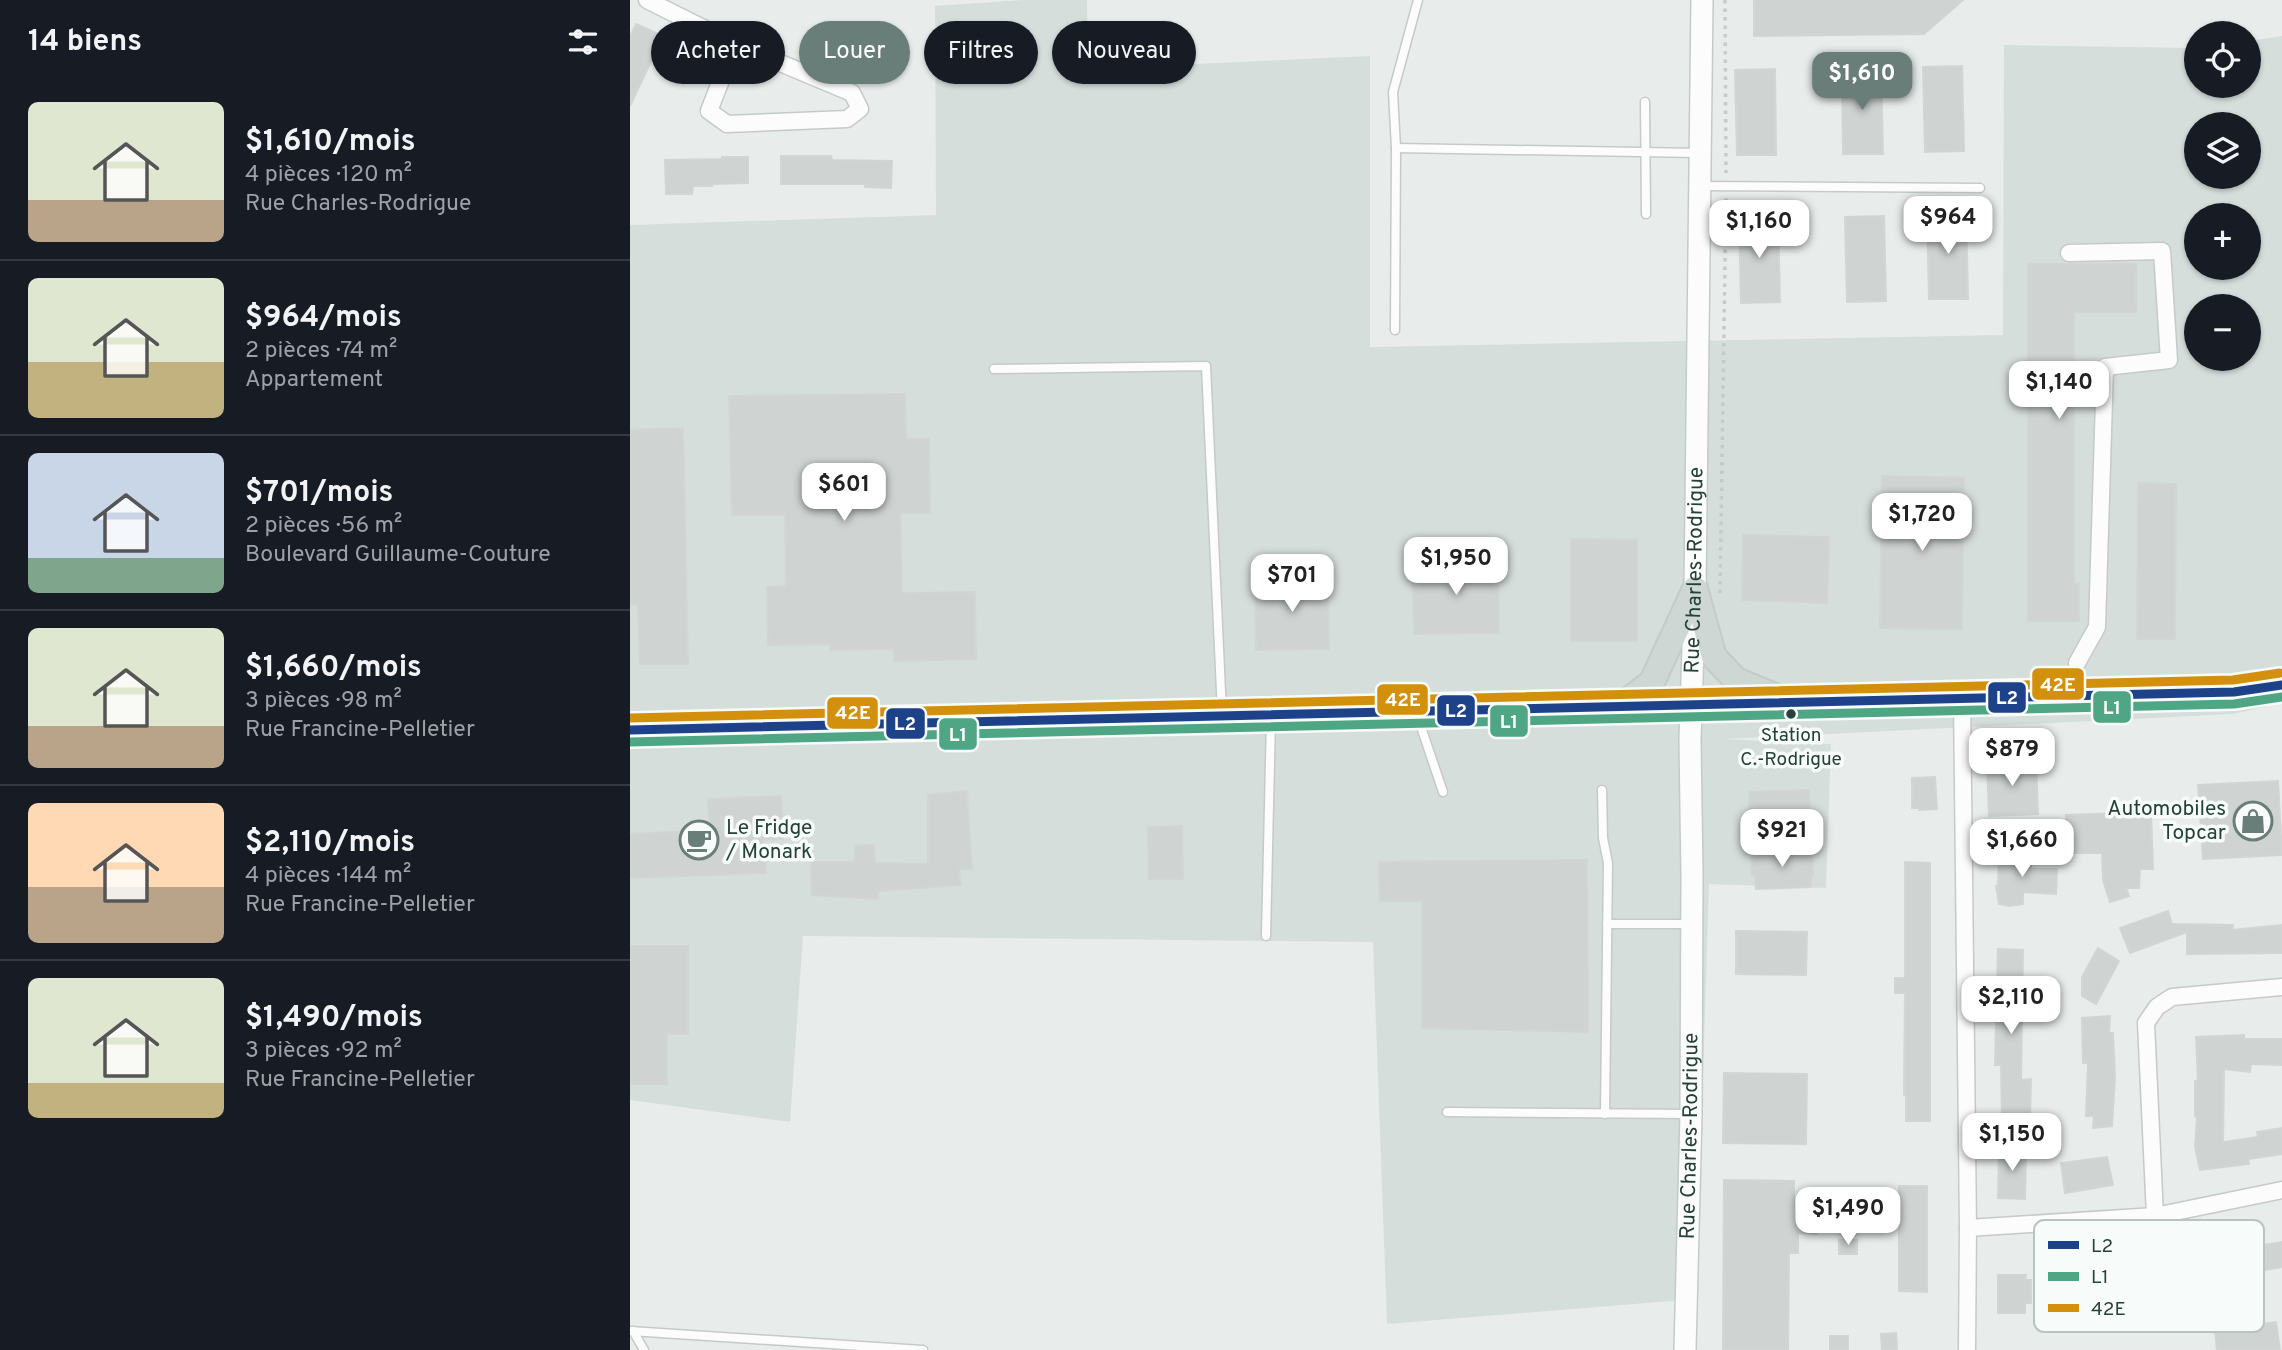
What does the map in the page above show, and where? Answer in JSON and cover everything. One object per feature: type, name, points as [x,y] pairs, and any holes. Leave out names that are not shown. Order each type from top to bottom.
[{"type":"main road","points":[[1695,589],[1714,657],[1736,680],[1792,703]]},
{"type":"main road","points":[[1619,707],[1652,682],[1695,589]]},
{"type":"main road","points":[[630,730],[2234,692],[2282,685]]},
{"type":"street","points":[[647,0],[689,21]]},
{"type":"street","name":"Rue Charles-Rodrigue","points":[[1685,1350],[1692,1114],[1690,705],[1695,589],[1702,0]]},
{"type":"street","points":[[735,44],[852,93],[860,109],[847,119],[727,124],[709,111],[735,44]]},
{"type":"street","points":[[2069,253],[2162,251],[2169,360],[2105,367],[2097,627],[2077,663]]},
{"type":"street","points":[[1962,699],[1967,1350]]},
{"type":"street","points":[[2155,1216],[2146,1023],[2157,1007],[2172,997],[2282,987]]},
{"type":"street","points":[[2093,1220],[2155,1216],[2282,1190]]},
{"type":"street","points":[[1968,1228],[2034,1224]]},
{"type":"lane","points":[[1395,330],[1396,148],[1393,92],[1418,0]]},
{"type":"lane","points":[[1645,102],[1646,214]]},
{"type":"lane","points":[[1396,148],[1699,153]]},
{"type":"lane","points":[[1698,186],[1980,188]]},
{"type":"lane","points":[[994,369],[1206,366],[1222,716]]},
{"type":"lane","points":[[1416,712],[1443,792]]},
{"type":"lane","points":[[1266,936],[1272,716]]},
{"type":"lane","points":[[1602,790],[1603,838],[1608,863],[1605,1114]]},
{"type":"lane","points":[[1607,924],[1692,924]]},
{"type":"lane","points":[[1447,1112],[1692,1114]]},
{"type":"lane","points":[[632,1331],[644,1350]]},
{"type":"lane","points":[[632,1331],[923,1350]]},
{"type":"path","points":[[1720,595],[1727,186],[1724,0]]},
{"type":"shaded area","points":[[1022,0],[1087,0],[1087,21],[1052,21],[1052,84],[1196,84],[1196,64],[1370,56],[1370,347],[2003,335],[2004,45],[2184,48],[2184,98],[2261,98],[2261,39],[2282,36],[2282,703],[2233,714],[1725,739],[1831,744],[1826,888],[1709,884],[1696,1299],[1387,1324],[1373,942],[803,936],[790,1122],[630,1100],[630,225],[936,215],[935,84],[1038,84],[1038,21],[935,21],[935,6]]},
{"type":"building","points":[[1754,0],[1963,0],[1924,34],[1754,36]]},
{"type":"building","points":[[636,24],[651,31],[651,61],[630,106],[630,37]]},
{"type":"building","points":[[1962,66],[1964,151],[1925,152],[1923,67]]},
{"type":"building","points":[[1775,69],[1776,155],[1737,155],[1735,70]]},
{"type":"building","points":[[1881,69],[1883,154],[1843,154],[1842,70]]},
{"type":"building","points":[[781,156],[831,156],[832,160],[892,161],[891,188],[865,187],[865,184],[781,184]]},
{"type":"building","points":[[748,157],[748,183],[693,186],[692,194],[666,194],[665,160]]},
{"type":"building","points":[[1927,214],[1966,214],[1968,299],[1929,299]]},
{"type":"building","points":[[1884,216],[1886,301],[1847,302],[1845,217]]},
{"type":"building","points":[[1778,217],[1780,302],[1741,303],[1739,218]]},
{"type":"building","points":[[2028,264],[2136,264],[2136,312],[2074,312],[2074,584],[2079,584],[2079,621],[2028,621]]},
{"type":"building","points":[[905,394],[906,439],[929,439],[930,513],[900,513],[902,593],[975,592],[976,659],[894,661],[894,649],[830,650],[831,644],[768,645],[767,587],[786,586],[785,515],[732,515],[729,396]]},
{"type":"building","points":[[683,428],[688,664],[640,664],[638,604],[630,604],[630,430]]},
{"type":"building","points":[[1882,476],[1964,478],[1962,629],[1880,628]]},
{"type":"building","points":[[2138,483],[2176,484],[2175,639],[2137,639]]},
{"type":"building","points":[[1743,535],[1829,537],[1827,603],[1742,600]]},
{"type":"building","points":[[1571,539],[1637,540],[1637,641],[1571,641]]},
{"type":"building","points":[[1498,560],[1499,633],[1414,634],[1412,562]]},
{"type":"building","points":[[1328,577],[1329,649],[1256,650],[1255,578]]},
{"type":"building","points":[[2036,761],[2038,814],[1989,816],[1987,762]]},
{"type":"building","points":[[1935,777],[1937,809],[1912,808],[1912,778]]},
{"type":"building","points":[[2278,781],[2282,855],[2203,859],[2198,785]]},
{"type":"building","points":[[1809,790],[1810,811],[1749,813],[1749,792]]},
{"type":"building","points":[[967,791],[972,869],[959,869],[961,885],[878,891],[878,899],[812,895],[811,862],[855,862],[855,846],[874,845],[875,863],[928,864],[928,795]]},
{"type":"building","points":[[781,796],[783,839],[764,840],[766,873],[630,878],[630,834],[710,830],[708,799]]},
{"type":"building","points":[[2151,812],[2153,869],[2140,869],[2139,888],[2126,888],[2129,896],[2110,902],[2103,880],[2102,853],[2068,853],[2066,815]]},
{"type":"building","points":[[1182,826],[1183,879],[1149,879],[1148,827]]},
{"type":"building","points":[[1812,850],[1811,887],[1756,889],[1751,852]]},
{"type":"building","points":[[1999,854],[2031,854],[2031,869],[2057,869],[2056,894],[2023,892],[2023,904],[1999,904],[1996,886]]},
{"type":"building","points":[[1587,860],[1588,1032],[1422,1028],[1422,901],[1380,901],[1379,862]]},
{"type":"building","points":[[1905,862],[1930,863],[1930,1121],[1906,1121],[1905,993],[1895,993],[1895,978],[1905,978]]},
{"type":"building","points":[[2168,911],[2172,924],[2233,925],[2232,930],[2282,925],[2282,953],[2187,954],[2187,932],[2130,953],[2120,928]]},
{"type":"building","points":[[1736,931],[1807,932],[1806,975],[1736,974]]},
{"type":"building","points":[[630,946],[688,946],[688,1034],[667,1034],[667,1084],[630,1084]]},
{"type":"building","points":[[2098,948],[2119,961],[2096,1004],[2082,996],[2082,977]]},
{"type":"building","points":[[1998,949],[2023,950],[2021,1080],[2031,1079],[2030,1119],[2002,1119],[2001,1065],[1995,1065]]},
{"type":"building","points":[[2110,1016],[2109,1033],[2113,1033],[2115,1077],[2112,1126],[2093,1128],[2094,1116],[2086,1116],[2088,1063],[2083,1063],[2082,1018]]},
{"type":"building","points":[[2244,1035],[2244,1039],[2282,1039],[2282,1065],[2251,1064],[2250,1072],[2224,1069],[2223,1142],[2258,1137],[2257,1132],[2282,1128],[2282,1154],[2248,1159],[2249,1164],[2200,1170],[2195,1147],[2195,1081],[2198,1081],[2196,1037]]},
{"type":"building","points":[[1724,1073],[1807,1074],[1806,1144],[1723,1143]]},
{"type":"building","points":[[1999,1147],[2026,1148],[2025,1199],[1998,1198]]},
{"type":"building","points":[[2107,1157],[2113,1185],[2065,1193],[2061,1163]]},
{"type":"building","points":[[1724,1180],[1794,1181],[1794,1214],[1818,1214],[1817,1234],[1798,1233],[1798,1253],[1789,1253],[1788,1350],[1723,1350]]},
{"type":"building","points":[[1899,1186],[1927,1186],[1927,1292],[1899,1291]]},
{"type":"building","points":[[1839,1240],[1857,1240],[1857,1254],[1839,1254]]},
{"type":"building","points":[[2282,1242],[2282,1267],[2264,1270],[2264,1245]]},
{"type":"building","points":[[1998,1275],[2026,1275],[2025,1280],[2031,1280],[2031,1303],[2025,1303],[2025,1313],[1998,1313]]},
{"type":"building","points":[[2276,1322],[2280,1350],[2217,1350],[2215,1332],[2264,1332],[2264,1324]]},
{"type":"building","points":[[1896,1333],[1897,1350],[1882,1350],[1881,1334]]},
{"type":"building","points":[[1830,1336],[1848,1336],[1848,1350],[1830,1350]]},
{"type":"transit line","name":"42E","points":[[630,718],[2233,680],[2280,673]]},
{"type":"transit line","name":"L2","points":[[630,730],[2234,692],[2282,685]]},
{"type":"transit line","name":"L1","points":[[630,742],[2234,704],[2282,697]]},
{"type":"place","name":"Station C.-Rodrigue","points":[[1791,714]]},
{"type":"place","name":"Automobiles Topcar","points":[[2253,821]]},
{"type":"place","name":"Le Fridge / Monark","points":[[699,840]]}]
